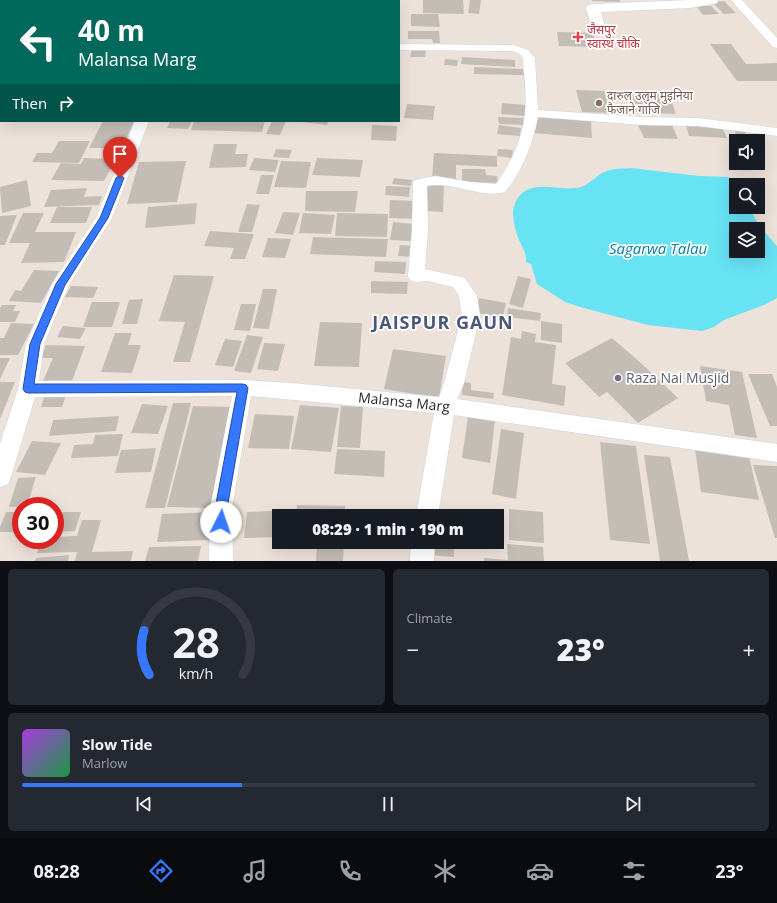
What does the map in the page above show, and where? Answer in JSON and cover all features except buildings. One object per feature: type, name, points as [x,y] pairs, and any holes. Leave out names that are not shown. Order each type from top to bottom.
[{"type":"street","points":[[598,27],[593,8],[690,4],[712,0]]},
{"type":"street","points":[[736,0],[777,45]]},
{"type":"street","points":[[400,47],[513,48],[524,52],[529,58],[532,113],[525,144],[516,168],[500,189],[470,187],[435,180],[420,183],[421,210],[419,257],[416,276],[428,275],[459,282],[468,296],[471,316],[454,383],[445,406],[428,509]]},
{"type":"street","points":[[532,113],[643,121],[698,122],[777,132]]},
{"type":"street","points":[[0,476],[28,389],[35,344],[61,284],[104,218],[142,122]]},
{"type":"street","points":[[221,561],[221,509],[243,388]]},
{"type":"street","name":"Malansa Marg","points":[[28,389],[243,388],[292,391],[445,406],[777,453]]},
{"type":"street","points":[[422,561],[423,549]]},
{"type":"water","name":"Sagarwa Talau","points":[[631,168],[729,178],[729,214],[752,214],[757,222],[729,222],[729,258],[765,258],[765,232],[777,246],[777,298],[764,305],[724,320],[714,327],[702,331],[648,325],[580,307],[565,302],[537,284],[531,264],[526,262],[525,254],[517,235],[513,212],[516,201],[522,193],[529,189],[537,187],[581,187],[604,172],[613,169]]},
{"type":"place","name":"जैसपुर स्वास्थ चौकि","points":[[578,37]]},
{"type":"place","name":"दारुल उलुम मुइनिया फैजाने गाजि","points":[[599,103]]},
{"type":"place","name":"Raza Nai Musjid","points":[[618,378]]},
{"type":"district","name":"JAISPUR GAUN","points":[[443,323]]},
{"type":"route","points":[[120,178],[104,218],[61,284],[35,344],[28,389],[243,388],[221,509],[221,522]]}]
